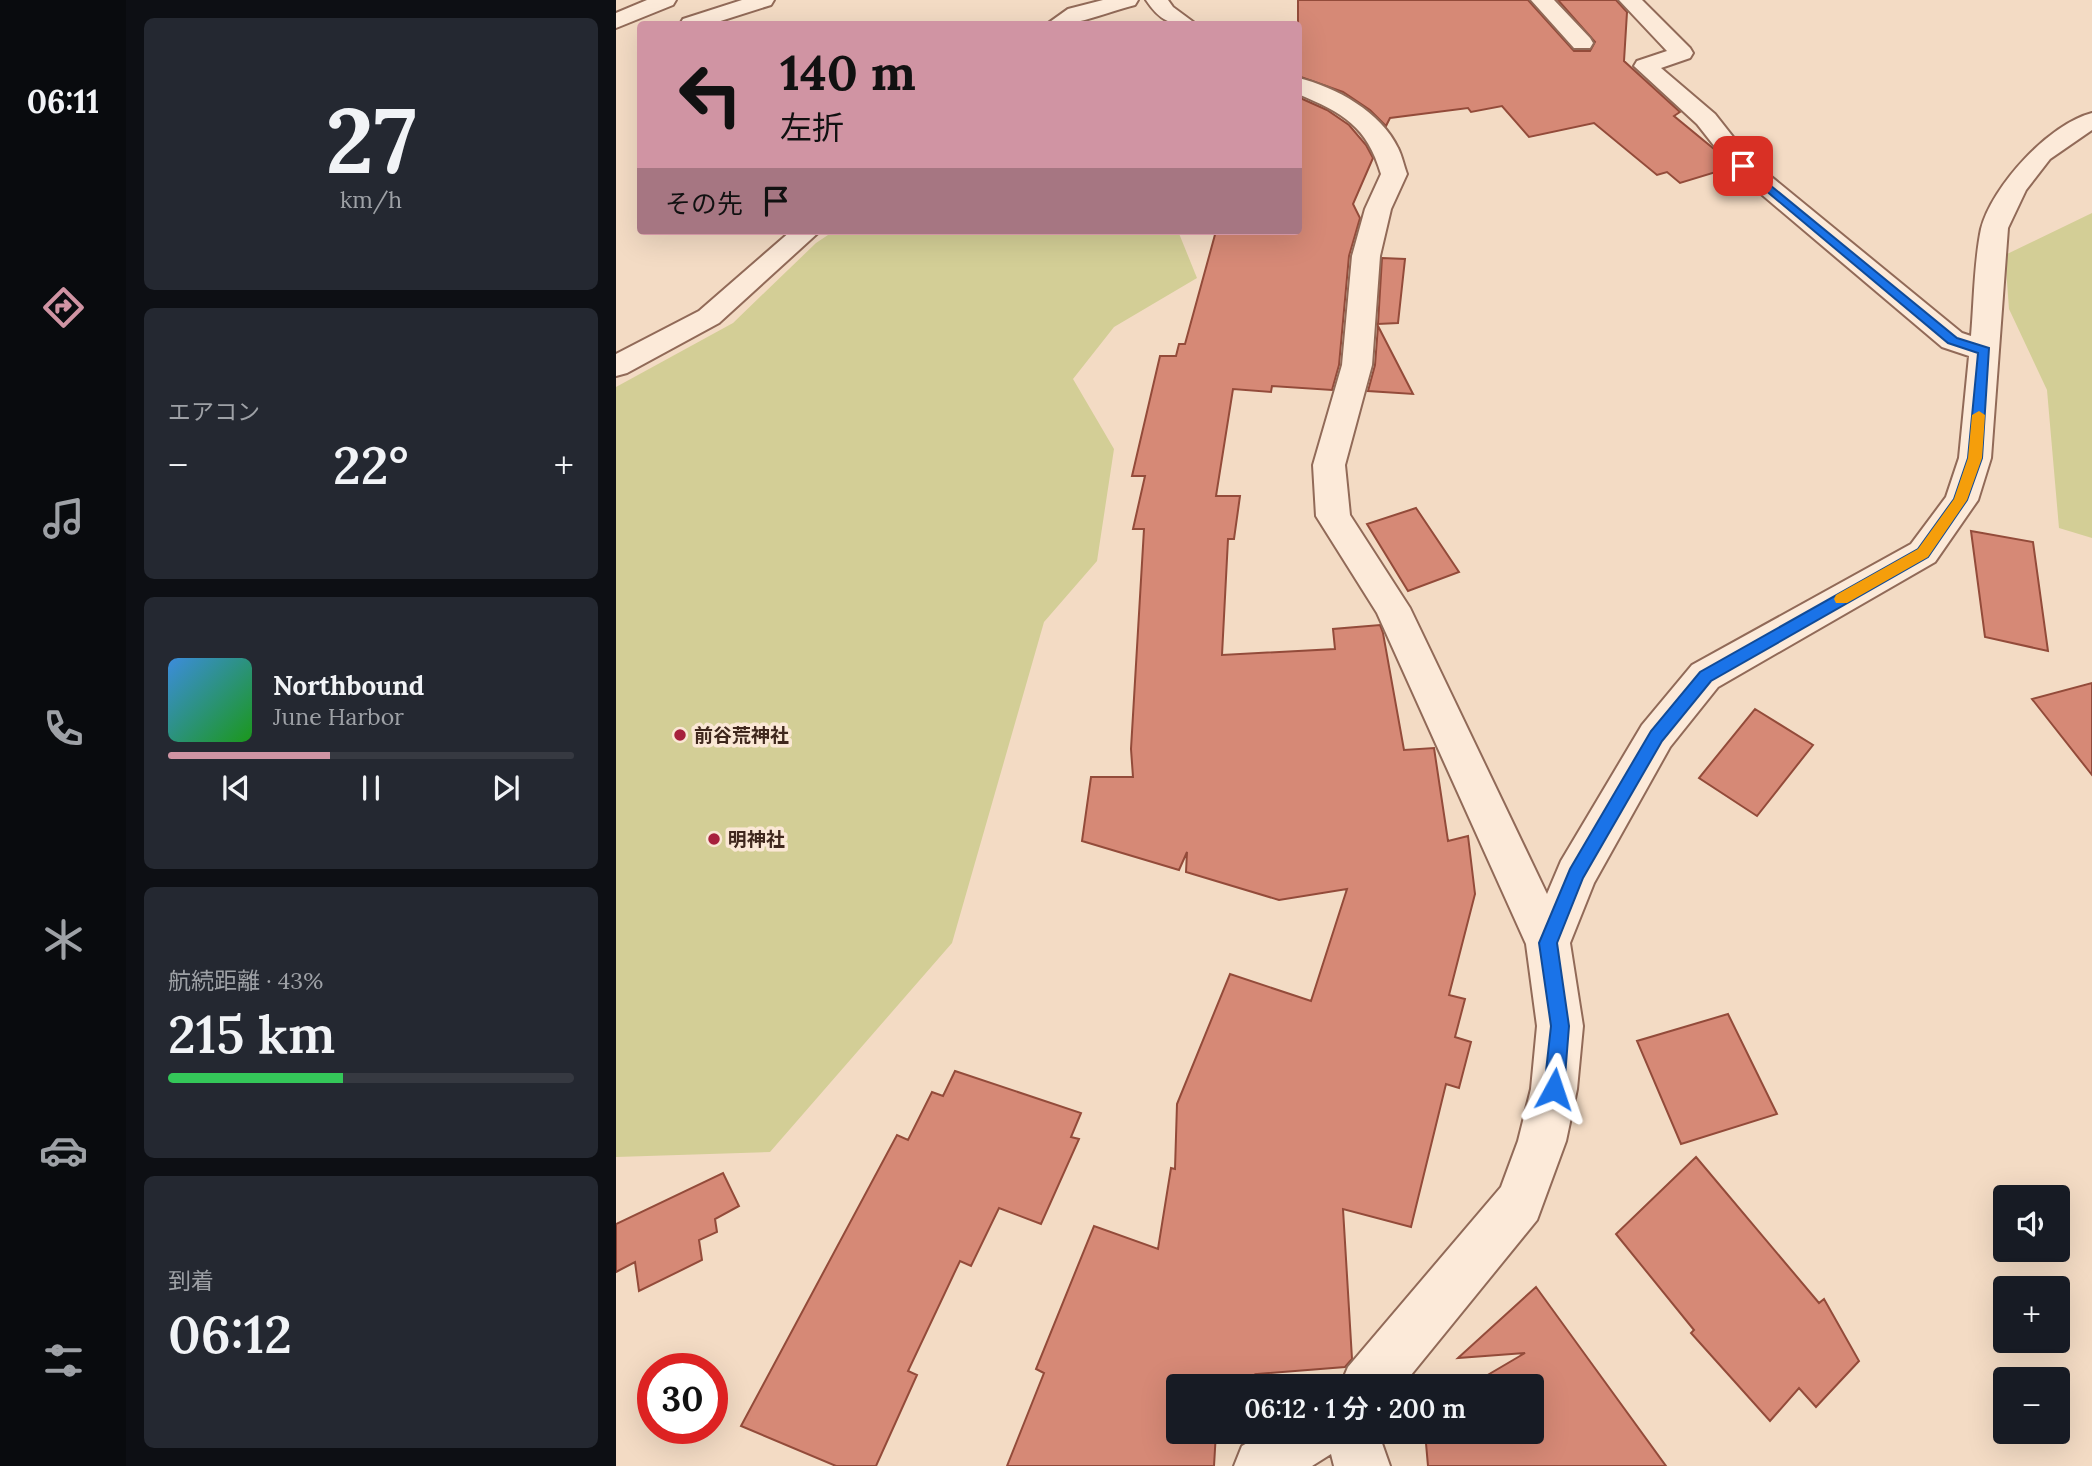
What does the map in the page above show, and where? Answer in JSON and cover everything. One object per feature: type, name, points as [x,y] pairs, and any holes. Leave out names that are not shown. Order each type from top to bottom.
[{"type":"street","points":[[616,21],[665,0]]},
{"type":"street","points":[[700,21],[763,0]]},
{"type":"street","points":[[1063,21],[1076,14],[1126,0]]},
{"type":"street","points":[[1157,0],[1165,12],[1180,21]]},
{"type":"street","points":[[1542,0],[1582,43]]},
{"type":"street","points":[[1630,0],[1682,52],[1645,66],[1706,119],[1743,166],[1952,340],[1984,351]]},
{"type":"street","points":[[616,34],[637,34]]},
{"type":"street","points":[[1302,87],[1335,101],[1367,123],[1387,148],[1394,174],[1378,209],[1366,256],[1357,365],[1329,465],[1333,516],[1392,608],[1548,943],[1560,1026],[1554,1089],[1542,1141],[1520,1203],[1377,1374]]},
{"type":"street","points":[[1548,943],[1576,874],[1656,736],[1705,676],[1923,553],[1961,500],[1975,458],[1995,228],[2014,189],[2041,154],[2092,120]]},
{"type":"street","points":[[616,366],[709,317],[802,235]]},
{"type":"street","points":[[1262,1466],[1297,1444]]},
{"type":"street","points":[[1355,1444],[1362,1466]]},
{"type":"shaded area","points":[[2092,213],[2092,538],[2059,528],[2047,390],[2009,309],[2005,255]]},
{"type":"shaded area","points":[[828,235],[1180,235],[1197,278],[1114,327],[1073,379],[1114,449],[1097,561],[1044,622],[952,943],[770,1152],[616,1157],[616,387],[733,323],[816,243]]},
{"type":"building","points":[[1298,0],[1528,0],[1574,51],[1590,51],[1595,42],[1558,0],[1616,0],[1627,12],[1624,61],[1680,112],[1674,116],[1714,149],[1729,168],[1680,183],[1667,172],[1657,175],[1594,123],[1529,137],[1502,106],[1471,112],[1468,108],[1390,118],[1386,126],[1370,110],[1343,92],[1302,77],[1302,21],[1298,21]]},
{"type":"building","points":[[1302,99],[1327,110],[1349,125],[1373,158],[1353,204],[1360,218],[1349,256],[1339,365],[1332,390],[1272,386],[1271,392],[1233,389],[1216,496],[1240,496],[1234,539],[1228,539],[1222,655],[1335,649],[1333,629],[1380,625],[1404,750],[1434,748],[1448,841],[1468,836],[1475,894],[1449,995],[1465,999],[1455,1037],[1471,1042],[1459,1088],[1446,1084],[1411,1227],[1343,1209],[1352,1359],[1345,1367],[1256,1374],[1166,1374],[1166,1444],[1215,1444],[1214,1466],[1007,1466],[1044,1373],[1036,1369],[1094,1226],[1158,1249],[1171,1168],[1175,1169],[1177,1104],[1230,974],[1311,1001],[1347,889],[1279,900],[1186,872],[1187,852],[1179,870],[1082,841],[1091,777],[1133,777],[1131,749],[1144,529],[1133,529],[1145,476],[1132,476],[1160,356],[1176,356],[1179,344],[1185,344],[1215,235],[1302,235]]},
{"type":"building","points":[[1382,258],[1405,259],[1398,323],[1378,324]]},
{"type":"building","points":[[1378,326],[1413,394],[1368,391],[1375,365]]},
{"type":"building","points":[[1416,508],[1459,572],[1408,591],[1367,524]]},
{"type":"building","points":[[1971,531],[2033,542],[2048,651],[1985,637]]},
{"type":"building","points":[[2092,683],[2092,775],[2032,699]]},
{"type":"building","points":[[1755,709],[1813,745],[1757,816],[1699,778]]},
{"type":"building","points":[[1728,1014],[1777,1114],[1681,1144],[1637,1041]]},
{"type":"building","points":[[955,1071],[1081,1113],[1071,1137],[1079,1139],[1041,1224],[999,1208],[971,1266],[960,1261],[908,1371],[917,1375],[876,1466],[836,1466],[741,1426],[897,1135],[908,1140],[932,1092],[943,1096]]},
{"type":"building","points":[[1696,1157],[1819,1303],[1824,1299],[1859,1361],[1816,1407],[1799,1388],[1770,1421],[1691,1333],[1694,1330],[1616,1234]]},
{"type":"building","points":[[723,1173],[739,1206],[715,1219],[717,1232],[699,1240],[702,1260],[639,1291],[635,1262],[616,1272],[616,1224]]},
{"type":"building","points":[[1536,1287],[1666,1466],[1428,1466],[1426,1444],[1544,1444],[1544,1374],[1489,1374],[1525,1353],[1458,1358]]},
{"type":"slow traffic","points":[[1841,599],[1923,553],[1961,500],[1975,458],[1979,415]]},
{"type":"place","name":"前谷荒神社","points":[[680,735]]},
{"type":"place","name":"明神社","points":[[714,839]]},
{"type":"route","points":[[1554,1089],[1560,1026],[1548,943],[1576,874],[1656,736],[1705,676],[1923,553],[1961,500],[1975,458],[1984,351],[1952,340],[1743,166]]}]
